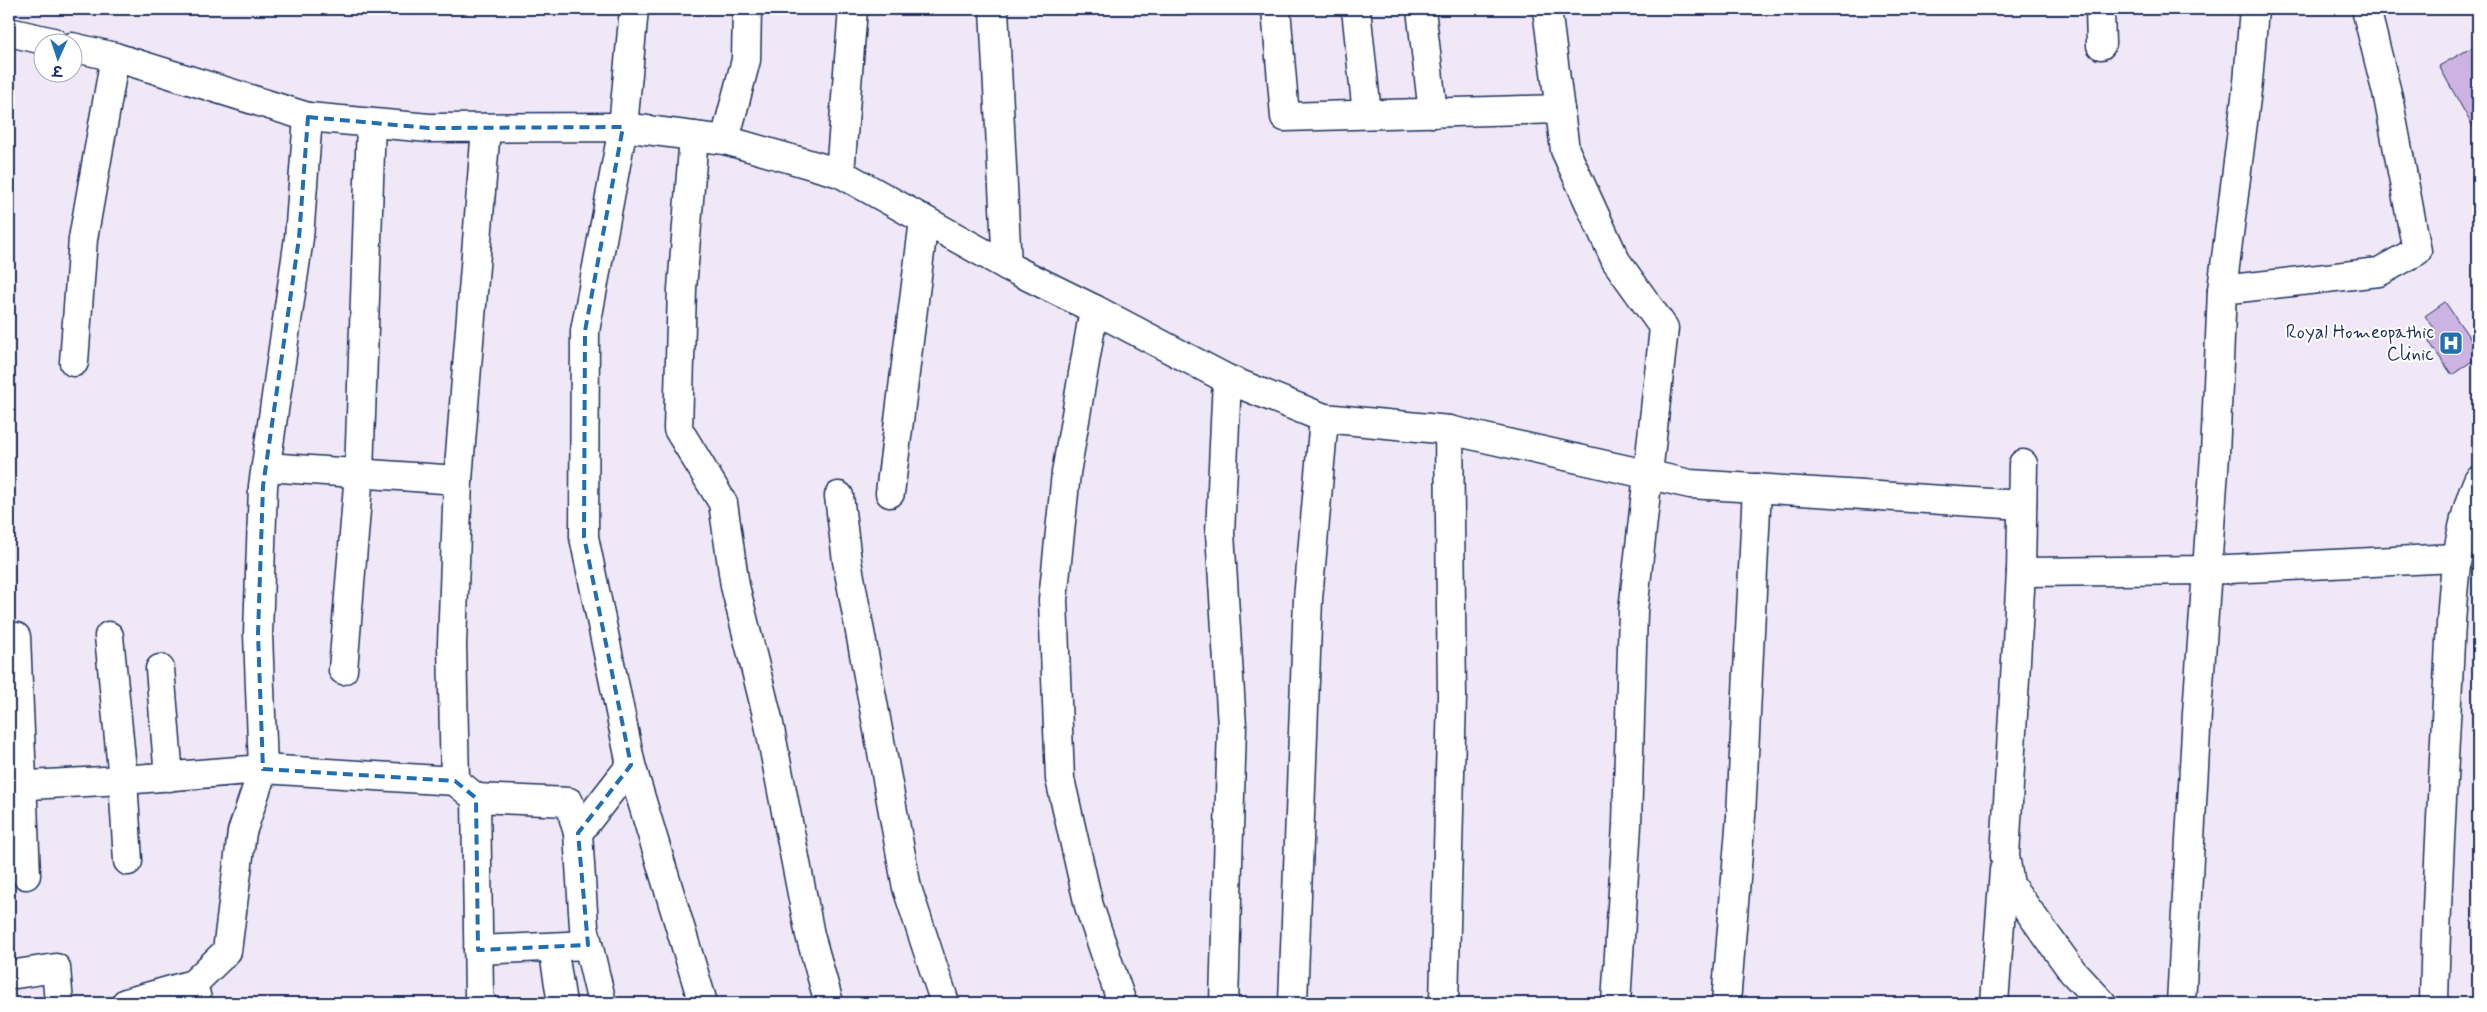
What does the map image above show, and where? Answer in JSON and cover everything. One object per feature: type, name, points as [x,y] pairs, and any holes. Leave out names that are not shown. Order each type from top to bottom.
[{"type":"street","points":[[634,9],[622,126],[585,331],[584,537],[631,765],[703,1003]]},
{"type":"street","points":[[724,140],[746,60],[747,9]]},
{"type":"street","points":[[840,172],[854,9]]},
{"type":"street","points":[[994,9],[1006,266]]},
{"type":"street","points":[[1276,9],[1285,116],[1560,109]]},
{"type":"street","points":[[1356,9],[1367,114]]},
{"type":"street","points":[[1421,9],[1433,112]]},
{"type":"street","points":[[1547,9],[1565,150],[1616,261],[1664,328],[1646,473],[1632,612],[1627,825],[1616,1003]]},
{"type":"street","points":[[2100,9],[2101,45]]},
{"type":"street","points":[[2181,1003],[2197,713],[2208,570],[2222,290],[2248,82],[2254,9]]},
{"type":"street","points":[[2222,290],[2378,272],[2417,251],[2388,97],[2366,9]]},
{"type":"street","points":[[9,32],[32,37]]},
{"type":"street","points":[[82,49],[115,57],[308,117],[429,128],[622,126],[724,140],[840,172],[1006,266],[1094,309],[1227,379],[1324,418],[1449,430],[1690,484],[2022,506]]},
{"type":"street","points":[[74,362],[83,240],[115,57]]},
{"type":"street","points":[[126,1003],[195,994],[227,951],[242,832],[263,769],[258,634],[263,486],[299,238],[308,117]]},
{"type":"street","points":[[343,670],[359,473],[371,123]]},
{"type":"street","points":[[455,781],[452,644],[458,480],[486,128]]},
{"type":"street","points":[[694,136],[682,289],[678,429],[724,503],[735,586],[768,720],[810,935],[828,1003]]},
{"type":"street","points":[[890,493],[924,220]]},
{"type":"street","points":[[1094,309],[1066,473],[1052,600],[1060,779],[1089,906],[1122,1003]]},
{"type":"street","points":[[1224,1003],[1232,726],[1220,533],[1227,379]]},
{"type":"street","points":[[1293,1003],[1308,598],[1324,418]]},
{"type":"street","points":[[1444,1003],[1452,696],[1449,430]]},
{"type":"street","points":[[1994,1003],[2005,856],[2021,572],[2023,464]]},
{"type":"street","points":[[266,467],[458,480]]},
{"type":"street","points":[[2434,1003],[2436,895],[2456,558],[2472,494],[2478,480]]},
{"type":"street","points":[[1726,1003],[1741,816],[1757,488]]},
{"type":"street","points":[[839,496],[847,561],[907,888],[945,1003]]},
{"type":"street","points":[[2021,572],[2208,570],[2456,558]]},
{"type":"street","points":[[109,636],[123,780],[128,861]]},
{"type":"street","points":[[16,637],[15,786],[26,875]]},
{"type":"street","points":[[160,670],[169,776]]},
{"type":"street","points":[[578,833],[631,765]]},
{"type":"street","points":[[15,786],[263,769],[455,781],[476,798],[569,802],[578,833],[584,927],[602,1003]]},
{"type":"street","points":[[476,798],[478,950],[482,1003]]},
{"type":"street","points":[[2005,856],[2010,886],[2067,965],[2102,1003]]},
{"type":"street","points":[[478,950],[588,945]]},
{"type":"street","points":[[553,947],[562,1003]]},
{"type":"street","points":[[9,975],[56,968],[59,1003]]},
{"type":"highlighted area","points":[[308,117],[429,128],[623,127],[585,331],[584,537],[631,765],[578,833],[588,945],[478,950],[476,798],[455,781],[263,769],[258,634],[263,486],[299,238]]},
{"type":"building","points":[[2478,44],[2478,136],[2439,66]]},
{"type":"building","points":[[2445,302],[2478,350],[2478,357],[2452,375],[2425,336],[2435,329],[2425,316]]},
{"type":"place","name":"Royal Homeopathic Clinic","points":[[2451,343]]}]
